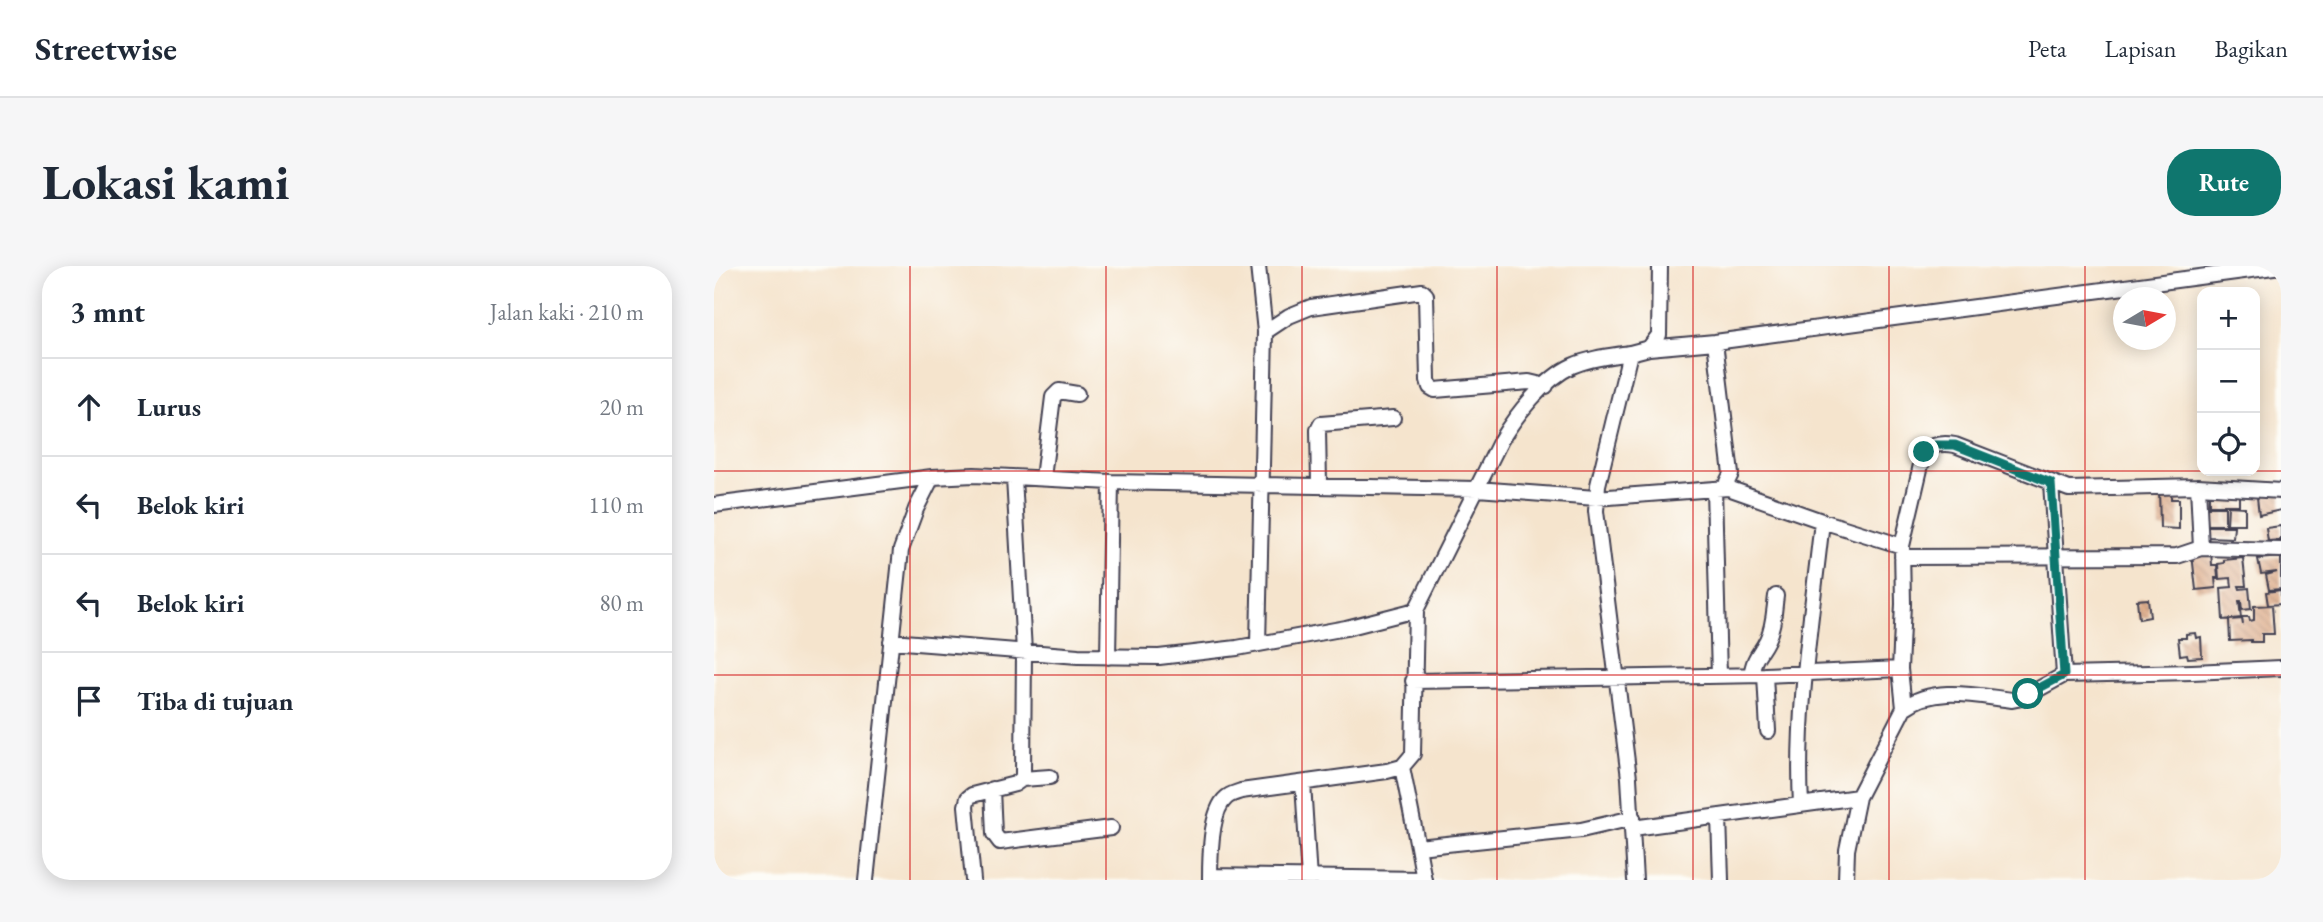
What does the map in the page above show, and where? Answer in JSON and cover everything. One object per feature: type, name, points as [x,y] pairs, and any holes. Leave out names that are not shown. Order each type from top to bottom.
[{"type":"street","points":[[1258,266],[1265,332],[1258,644]]},
{"type":"street","points":[[1660,266],[1659,335],[1664,344],[1670,346]]},
{"type":"street","points":[[1402,767],[1424,880],[1210,878],[1214,824],[1224,799],[1241,792],[1402,767],[1413,754],[1416,610],[1509,426],[1546,386],[1572,366],[1649,348],[1715,342],[2281,266]]},
{"type":"street","points":[[1265,332],[1289,316],[1311,307],[1422,291],[1426,295],[1430,387],[1435,390],[1529,382],[1546,386]]},
{"type":"street","points":[[1649,348],[1659,335]]},
{"type":"street","points":[[1715,342],[1731,474],[1721,489],[1719,676]]},
{"type":"street","points":[[1630,353],[1596,498],[1633,823],[1635,880]]},
{"type":"street","points":[[1043,478],[1052,397],[1059,391],[1077,394]]},
{"type":"street","points":[[1320,484],[1318,430],[1321,424],[1393,418]]},
{"type":"street","points":[[1846,880],[1847,850],[1858,797],[1903,708],[1900,669],[1902,551],[1924,452],[1932,446],[1955,445],[2068,489],[2198,486],[2281,491]]},
{"type":"street","points":[[714,505],[932,477],[974,475],[1111,482],[1478,489],[1596,498],[1721,489],[1822,521],[1902,551],[2057,556],[2177,556],[2201,548],[2281,550]]},
{"type":"street","points":[[866,880],[901,550],[916,509],[932,477]]},
{"type":"street","points":[[1014,478],[1024,651],[1022,779]]},
{"type":"street","points":[[1108,657],[1111,482]]},
{"type":"street","points":[[2051,483],[2064,675]]},
{"type":"street","points":[[2198,486],[2201,548]]},
{"type":"street","points":[[1801,804],[1799,772],[1806,674],[1822,521]]},
{"type":"street","points":[[1768,731],[1755,656],[1765,643],[1771,628],[1776,596]]},
{"type":"street","points":[[891,641],[1108,657],[1159,657],[1258,644],[1346,628],[1416,610]]},
{"type":"street","points":[[1903,708],[1920,698],[1940,695],[2012,700],[2022,698],[2064,675],[2281,668]]},
{"type":"street","points":[[1413,681],[1806,674],[1900,669]]},
{"type":"street","points":[[973,880],[966,800],[972,794],[1015,784],[1022,779],[1050,777]]},
{"type":"street","points":[[1303,783],[1309,878]]},
{"type":"street","points":[[992,789],[994,834],[1000,842],[1111,828]]},
{"type":"street","points":[[1418,847],[1719,816],[1858,797]]},
{"type":"street","points":[[1719,816],[1721,880]]},
{"type":"building","points":[[2159,488],[2171,489],[2171,499],[2179,499],[2179,529],[2160,528]]},
{"type":"building","points":[[2209,491],[2239,491],[2239,505],[2209,505]]},
{"type":"building","points":[[2281,493],[2281,510],[2259,515],[2257,497]]},
{"type":"building","points":[[2228,506],[2245,507],[2245,524],[2227,524]]},
{"type":"building","points":[[2205,507],[2225,507],[2225,525],[2205,525]]},
{"type":"building","points":[[2205,526],[2234,526],[2233,538],[2205,537]]},
{"type":"building","points":[[2281,526],[2281,540],[2268,541],[2266,528]]},
{"type":"building","points":[[2211,552],[2212,565],[2217,565],[2216,588],[2196,590],[2192,554]]},
{"type":"building","points":[[2281,557],[2281,589],[2269,590],[2266,575],[2277,572],[2261,574],[2258,559]]},
{"type":"building","points":[[2243,558],[2246,586],[2239,586],[2240,589],[2249,588],[2251,609],[2242,610],[2239,601],[2241,618],[2223,620],[2221,588],[2232,587],[2231,578],[2219,579],[2218,564],[2224,563],[2224,560]]},
{"type":"building","points":[[2281,590],[2281,604],[2268,605],[2266,592]]},
{"type":"building","points":[[2148,599],[2150,617],[2139,619],[2137,600]]},
{"type":"building","points":[[2272,605],[2274,634],[2262,634],[2262,642],[2230,641],[2229,620],[2242,619],[2243,625],[2242,617],[2254,620],[2254,606]]},
{"type":"building","points":[[2195,633],[2196,638],[2201,637],[2202,657],[2188,658],[2187,654],[2180,655],[2178,638],[2186,638],[2186,634]]},
{"type":"route","points":[[1924,452],[1935,445],[1955,445],[2051,483],[2064,675],[2028,694]]}]
